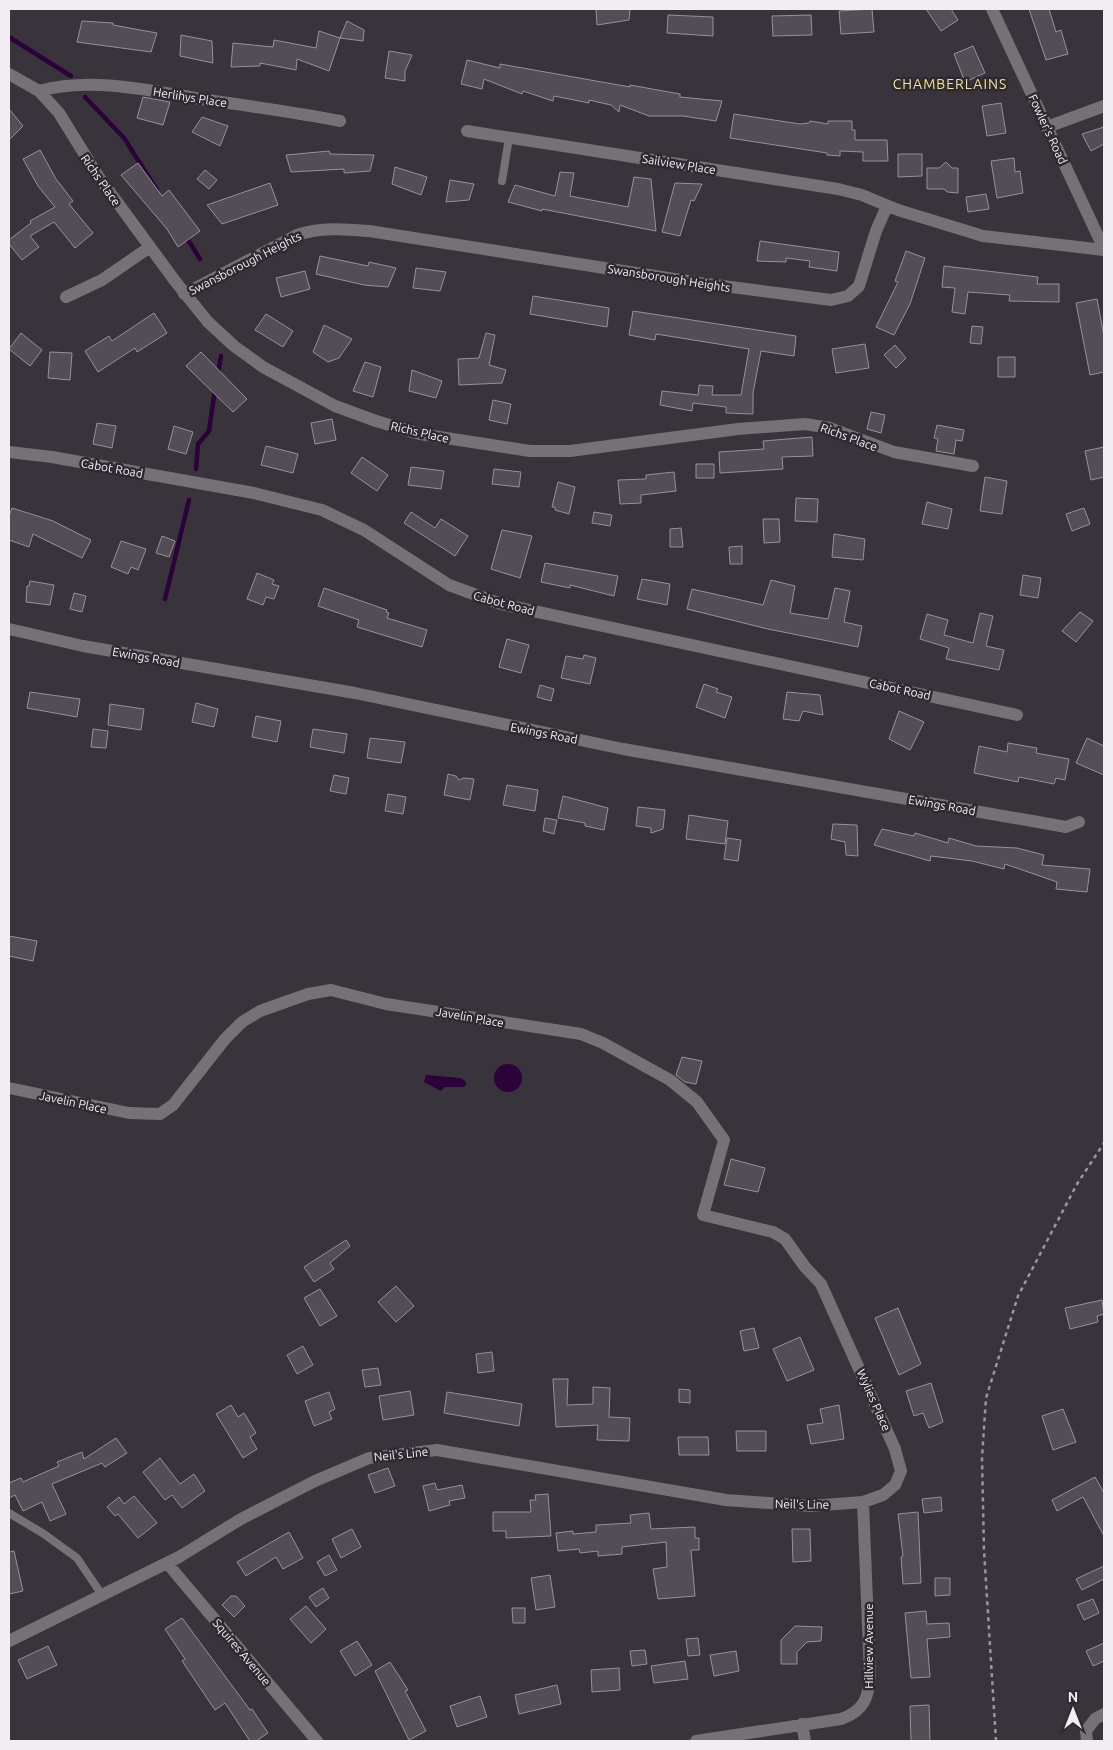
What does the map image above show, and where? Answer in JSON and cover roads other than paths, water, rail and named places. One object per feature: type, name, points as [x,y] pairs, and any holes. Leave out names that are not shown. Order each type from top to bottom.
[{"type":"street","name":"Fowler's Road","points":[[992,9],[1104,249]]},
{"type":"street","name":"Richs Place","points":[[9,74],[39,91],[65,122],[90,166],[184,294],[234,346],[278,376],[335,406],[420,434],[518,450],[556,452],[772,425],[814,424],[894,452],[974,466]]},
{"type":"street","name":"Herlihys Place","points":[[39,91],[70,85],[110,86],[291,112],[340,121]]},
{"type":"street","points":[[1047,127],[1104,106]]},
{"type":"street","name":"Sailview Place","points":[[467,131],[831,188],[862,195],[887,206]]},
{"type":"street","points":[[887,206],[983,236],[1104,249]]},
{"type":"street","name":"Swansborough Heights","points":[[184,294],[297,235],[313,230],[332,228],[369,231],[774,294],[831,300],[848,296],[859,286],[876,230],[887,206]]},
{"type":"street","points":[[66,297],[102,280],[150,247]]},
{"type":"street","name":"Cabot Road","points":[[9,452],[81,462],[254,493],[304,505],[344,519],[450,584],[501,604],[1017,715]]},
{"type":"street","name":"Ewings Road","points":[[9,629],[83,646],[355,693],[623,749],[1066,827],[1079,822]]},
{"type":"street","name":"Javelin Place","points":[[9,1088],[122,1111],[160,1114],[173,1105],[225,1039],[242,1022],[260,1011],[323,990],[340,991],[380,1003],[485,1021],[580,1034],[603,1042],[670,1080],[697,1102],[724,1140],[703,1215],[773,1232],[785,1239],[805,1267],[821,1284]]},
{"type":"street","name":"Wylies Place","points":[[821,1284],[895,1449],[901,1471],[895,1485],[883,1496],[864,1502]]},
{"type":"street","name":"Neil's Line","points":[[9,1642],[167,1563],[241,1519],[315,1480],[368,1458],[437,1450],[726,1500],[811,1506],[864,1502]]},
{"type":"street","name":"Hillview Avenue","points":[[696,1741],[832,1721],[850,1716],[861,1708],[868,1695],[870,1664],[864,1502]]},
{"type":"street","name":"Squires Avenue","points":[[167,1563],[317,1741]]},
{"type":"street","points":[[1087,1741],[1086,1731],[1095,1719],[1104,1714]]},
{"type":"street","points":[[802,1724],[805,1741]]},
{"type":"lane","points":[[502,181],[510,138]]},
{"type":"lane","points":[[9,1513],[44,1534],[77,1558],[102,1595]]},
{"type":"waterway","points":[[9,37],[71,76]]},
{"type":"waterway","points":[[85,97],[124,138],[157,190]]},
{"type":"waterway","points":[[185,235],[200,259]]},
{"type":"waterway","points":[[218,374],[221,356]]},
{"type":"waterway","points":[[196,469],[198,444],[209,431],[215,389]]},
{"type":"waterway","points":[[165,599],[189,500]]},
{"type":"district","name":"CHAMBERLAINS","points":[[950,84]]}]
